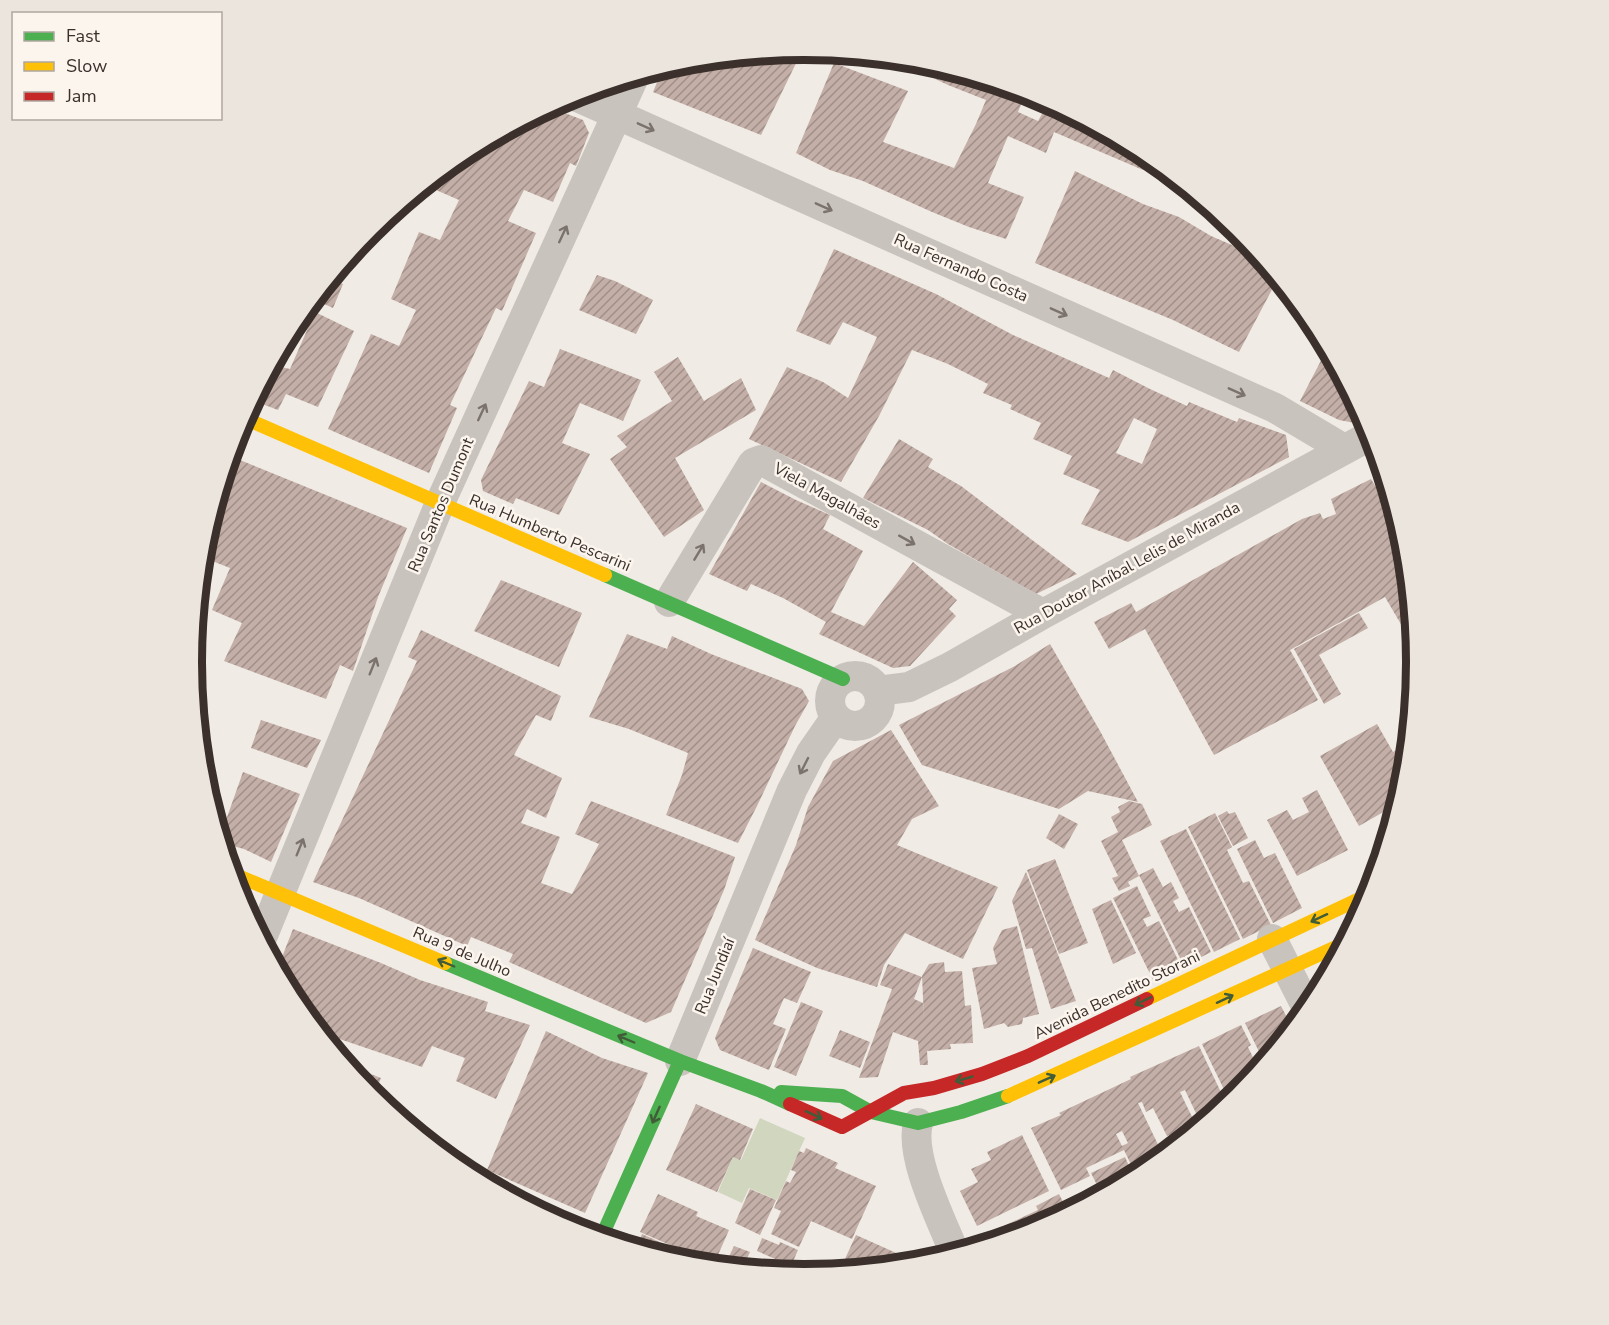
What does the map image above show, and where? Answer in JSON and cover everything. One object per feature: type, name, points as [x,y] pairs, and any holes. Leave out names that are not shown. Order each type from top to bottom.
[{"type":"main road","name":"Rua Humberto Pescarini","points":[[253,422],[843,679]]},
{"type":"main road","name":"Rua 9 de Julho","points":[[242,877],[680,1061]]},
{"type":"main road","name":"Avenida Benedito Storani","points":[[680,1061],[761,1091],[842,1127],[904,1093],[934,1088],[982,1074],[1028,1056],[1358,899]]},
{"type":"main road","name":"Avenida Benedito Storani","points":[[761,1091],[842,1096],[872,1112],[918,1122],[961,1112],[1006,1097],[1335,948]]},
{"type":"main road","name":"Rua Jundiaí","points":[[604,1230],[680,1061]]},
{"type":"street","name":"Rua Santos Dumont","points":[[265,931],[440,503],[630,86]]},
{"type":"street","name":"Rua Fernando Costa","points":[[587,101],[1275,408],[1344,450]]},
{"type":"street","name":"Rua Doutor Aníbal Lelis de Miranda","points":[[878,691],[909,687],[950,667],[1364,439]]},
{"type":"street","name":"Viela Magalhães","points":[[669,602],[753,463],[761,460],[1043,614]]},
{"type":"street","points":[[860,676],[873,684],[878,691],[880,698],[876,713],[864,724],[849,725],[842,722],[832,711],[830,696],[833,689],[843,679],[860,676]]},
{"type":"street","name":"Rua Jundiaí","points":[[680,1061],[792,790],[811,753],[836,717]]},
{"type":"street","points":[[1272,939],[1303,1000]]},
{"type":"street","points":[[872,1112],[903,1137],[925,1180],[952,1246]]},
{"type":"street","points":[[918,1122],[915,1134],[925,1180]]},
{"type":"green space","points":[[760,1118],[805,1138],[777,1200],[749,1188],[742,1203],[718,1192],[733,1157],[741,1160]]},
{"type":"building","points":[[798,60],[761,135],[653,92],[659,79],[687,72],[726,65]]},
{"type":"building","points":[[834,63],[908,91],[883,142],[954,168],[986,100],[920,72],[960,81],[1022,101],[1018,112],[1038,121],[1044,110],[1106,141],[1145,167],[1143,170],[1054,132],[1046,153],[1008,136],[988,183],[1024,197],[1006,239],[932,212],[863,181],[830,170],[796,153]]},
{"type":"building","points":[[561,112],[583,120],[589,133],[576,166],[570,163],[553,202],[524,190],[508,221],[536,233],[502,311],[496,308],[450,405],[457,408],[429,473],[328,429],[371,334],[399,346],[416,310],[391,299],[419,232],[440,240],[459,200],[436,190],[439,184],[503,141]]},
{"type":"building","points":[[1075,171],[1143,204],[1179,217],[1211,236],[1244,250],[1274,286],[1239,352],[1173,320],[1035,263]]},
{"type":"building","points":[[834,249],[936,294],[1013,335],[1109,378],[1113,370],[1187,406],[1189,402],[1237,422],[1239,418],[1286,435],[1289,457],[1128,542],[1081,524],[1100,490],[1063,474],[1072,456],[1033,439],[1041,423],[1010,409],[1012,405],[983,393],[988,384],[948,364],[912,350],[879,416],[841,482],[749,439],[787,367],[823,382],[848,398],[877,337],[843,322],[830,345],[796,331]],"holes":[[[1134,418],[1157,429],[1142,464],[1116,453]]]},
{"type":"building","points":[[597,275],[615,281],[653,300],[636,334],[579,310]]},
{"type":"building","points":[[338,282],[343,284],[333,308],[322,303]]},
{"type":"building","points":[[315,312],[354,331],[318,407],[286,394],[278,410],[261,404],[280,367],[290,369]]},
{"type":"building","points":[[560,349],[641,380],[623,421],[580,403],[562,443],[590,454],[559,515],[516,498],[513,504],[483,491],[481,480],[529,381],[544,387]]},
{"type":"building","points":[[1323,356],[1357,422],[1339,420],[1300,401]]},
{"type":"building","points":[[678,357],[704,401],[741,378],[756,410],[675,458],[704,510],[664,537],[610,459],[627,447],[617,436],[672,401],[654,372]]},
{"type":"building","points":[[899,439],[933,459],[928,467],[961,486],[1077,574],[1036,594],[948,544],[928,530],[863,498]]},
{"type":"building","points":[[238,459],[407,528],[378,597],[353,671],[340,665],[326,699],[224,661],[242,623],[212,610],[230,568],[211,561],[223,507]]},
{"type":"building","points":[[1371,479],[1384,501],[1402,584],[1406,633],[1385,597],[1290,650],[1318,700],[1214,755],[1145,629],[1109,649],[1094,622],[1131,603],[1136,612],[1302,519],[1320,513],[1323,519],[1336,514],[1331,499]]},
{"type":"building","points":[[761,482],[830,515],[823,529],[863,551],[831,612],[864,626],[913,562],[957,600],[949,609],[956,616],[910,666],[893,668],[819,634],[826,622],[783,598],[751,584],[747,591],[709,574]]},
{"type":"building","points":[[501,580],[582,613],[559,667],[474,631]]},
{"type":"building","points":[[1359,613],[1368,628],[1319,655],[1341,694],[1324,704],[1294,649]]},
{"type":"building","points":[[421,630],[561,696],[551,721],[536,715],[514,755],[562,778],[546,818],[527,809],[521,823],[560,837],[541,883],[572,894],[599,844],[575,834],[591,801],[735,857],[724,890],[671,1012],[646,1023],[509,962],[513,954],[471,937],[467,946],[359,898],[313,882],[417,661],[408,657]]},
{"type":"building","points":[[627,634],[667,649],[672,636],[711,654],[802,689],[809,701],[738,843],[666,815],[688,753],[629,729],[589,717]]},
{"type":"building","points":[[1050,644],[1138,802],[1088,791],[1059,809],[922,765],[899,725],[1015,666]]},
{"type":"building","points":[[261,720],[321,740],[307,768],[251,748]]},
{"type":"building","points":[[1377,724],[1393,752],[1401,747],[1388,809],[1359,826],[1320,756]]},
{"type":"building","points":[[891,730],[939,806],[912,819],[897,845],[998,887],[963,959],[905,933],[884,965],[877,987],[817,968],[755,940],[796,845],[808,807],[833,761]]},
{"type":"building","points":[[243,772],[300,794],[271,862],[231,845],[225,824]]},
{"type":"building","points":[[1317,790],[1348,850],[1297,876],[1267,820],[1287,810],[1293,820],[1309,812],[1302,798]]},
{"type":"building","points":[[1129,801],[1142,804],[1152,825],[1122,840],[1139,876],[1128,882],[1130,886],[1119,891],[1112,878],[1118,876],[1101,841],[1118,832],[1111,817],[1120,812],[1118,807]]},
{"type":"building","points":[[1227,811],[1229,814],[1235,812],[1248,838],[1233,846],[1218,816]]},
{"type":"building","points":[[1215,813],[1232,847],[1227,850],[1243,883],[1249,881],[1271,925],[1243,939],[1188,827]]},
{"type":"building","points":[[1059,814],[1078,824],[1064,849],[1046,838]]},
{"type":"building","points":[[1186,829],[1240,939],[1214,952],[1160,841]]},
{"type":"building","points":[[1255,840],[1264,858],[1275,853],[1302,908],[1273,923],[1237,849]]},
{"type":"building","points":[[1055,859],[1088,943],[1059,954],[1027,870]]},
{"type":"building","points":[[1153,868],[1163,887],[1171,882],[1179,898],[1173,901],[1179,912],[1189,907],[1211,952],[1184,966],[1139,875]]},
{"type":"building","points":[[1026,872],[1076,1001],[1051,1009],[1032,948],[1026,949],[1012,901]]},
{"type":"building","points":[[1137,886],[1151,916],[1143,919],[1147,927],[1159,921],[1181,966],[1153,980],[1113,898]]},
{"type":"building","points":[[1111,900],[1136,953],[1113,964],[1092,909]]},
{"type":"building","points":[[1017,926],[1039,1014],[1023,1018],[1022,1024],[1008,1027],[1004,1023],[984,1029],[972,968],[997,964],[993,948],[1002,930]]},
{"type":"building","points":[[293,929],[420,980],[488,1002],[485,1011],[530,1025],[496,1099],[456,1081],[465,1058],[432,1046],[422,1067],[333,1037],[281,960]]},
{"type":"building","points":[[753,948],[811,972],[797,1003],[784,998],[773,1024],[786,1029],[769,1070],[720,1050],[715,1038]]},
{"type":"building","points":[[944,962],[945,972],[962,971],[965,1006],[971,1005],[973,1043],[950,1044],[951,1049],[927,1051],[928,1065],[920,1065],[918,1041],[893,1032],[878,1077],[859,1078],[892,989],[880,985],[888,964],[922,977],[914,999],[923,1003],[924,1020],[922,976],[929,964]]},
{"type":"building","points":[[801,1002],[823,1011],[796,1076],[774,1067]]},
{"type":"building","points":[[1281,1006],[1288,1020],[1261,1055],[1245,1023]]},
{"type":"building","points":[[1241,1025],[1251,1045],[1248,1047],[1255,1062],[1226,1094],[1202,1044]]},
{"type":"building","points":[[840,1030],[870,1042],[860,1068],[829,1056]]},
{"type":"building","points":[[546,1031],[602,1058],[648,1073],[585,1213],[487,1170]]},
{"type":"building","points":[[1199,1046],[1223,1096],[1198,1118],[1185,1090],[1180,1092],[1194,1121],[1167,1136],[1153,1108],[1146,1112],[1142,1102],[1138,1103],[1160,1148],[1132,1167],[1124,1150],[1086,1168],[1090,1176],[1061,1190],[1031,1128],[1131,1079],[1130,1077]],"holes":[[[1122,1131],[1128,1143],[1122,1146],[1116,1134]]]},
{"type":"building","points":[[361,1070],[381,1078],[377,1088]]},
{"type":"building","points":[[696,1104],[753,1129],[740,1160],[733,1157],[717,1192],[666,1170]]},
{"type":"building","points":[[1022,1135],[1049,1191],[977,1226],[960,1191],[978,1182],[971,1169],[991,1160],[987,1152]]},
{"type":"building","points":[[806,1148],[838,1163],[835,1168],[876,1186],[852,1239],[811,1221],[799,1247],[771,1234],[781,1211],[774,1208],[786,1181],[790,1183],[796,1172],[791,1170],[799,1151],[804,1153]]},
{"type":"building","points":[[1125,1157],[1130,1169],[1099,1188],[1091,1173]]},
{"type":"building","points":[[750,1189],[776,1200],[760,1235],[735,1223]]},
{"type":"building","points":[[658,1194],[698,1212],[696,1216],[729,1230],[717,1258],[690,1253],[640,1232]]},
{"type":"building","points":[[1059,1194],[1063,1202],[1039,1213],[1041,1217],[1035,1219],[983,1237],[1038,1210],[1036,1206]]},
{"type":"building","points":[[642,1234],[673,1248],[672,1250],[639,1241]]},
{"type":"building","points":[[856,1235],[903,1256],[883,1260],[843,1264]]},
{"type":"building","points":[[762,1238],[779,1245],[780,1242],[798,1250],[792,1265],[757,1251]]},
{"type":"building","points":[[734,1246],[750,1252],[745,1262],[727,1260]]},
{"type":"traffic: fast","points":[[605,575],[843,679]]},
{"type":"traffic: fast","points":[[445,963],[680,1061],[790,1104]]},
{"type":"traffic: fast","points":[[604,1230],[680,1061]]},
{"type":"traffic: fast","points":[[781,1092],[842,1096],[871,1112],[918,1123],[961,1112],[1008,1096]]},
{"type":"traffic: slow","points":[[253,422],[605,575]]},
{"type":"traffic: slow","points":[[242,878],[445,963]]},
{"type":"traffic: slow","points":[[1147,999],[1358,900]]},
{"type":"traffic: slow","points":[[1008,1096],[1335,947]]},
{"type":"traffic: jam","points":[[790,1104],[842,1127],[904,1093],[934,1088],[982,1074],[1028,1056],[1147,999]]}]
